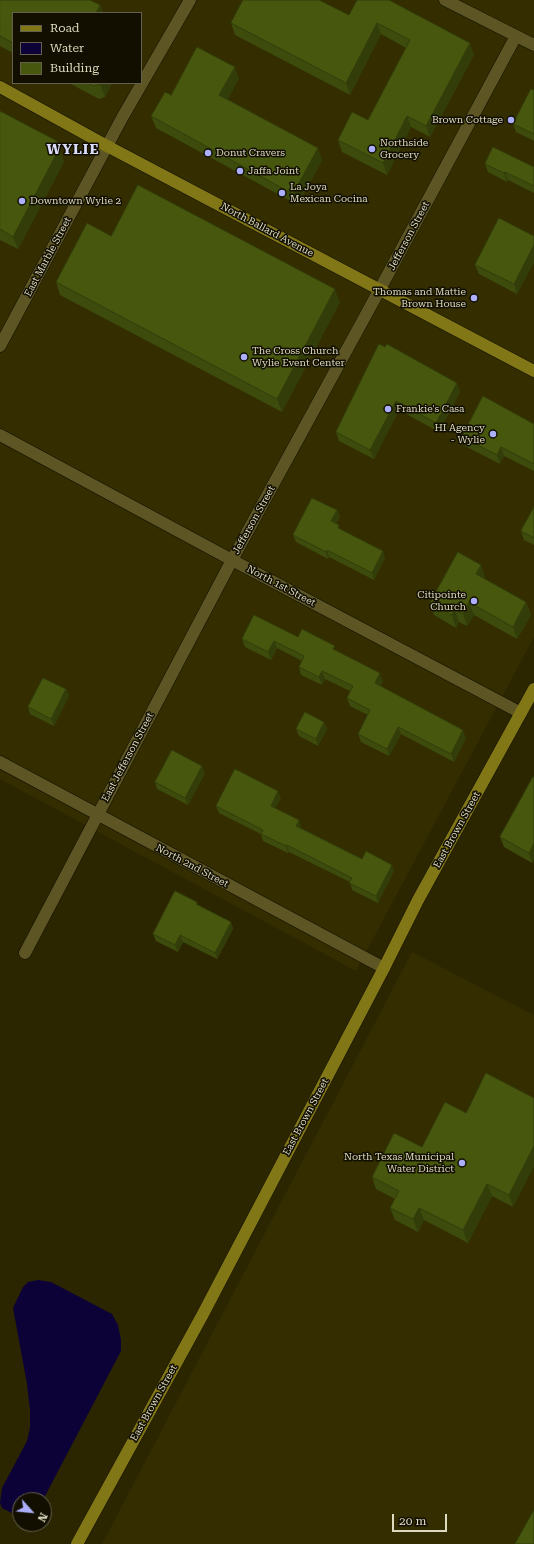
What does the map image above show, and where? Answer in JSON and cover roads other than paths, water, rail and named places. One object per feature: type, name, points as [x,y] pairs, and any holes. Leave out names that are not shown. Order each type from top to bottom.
[{"type":"main road","name":"North Ballard Avenue","points":[[0,88],[534,371]]},
{"type":"main road","name":"East Brown Street","points":[[77,1544],[203,1314],[422,893],[534,690]]},
{"type":"street","name":"East Marble Street","points":[[0,346],[107,146],[190,0]]},
{"type":"street","points":[[445,0],[534,46]]},
{"type":"street","name":"Jefferson Street","points":[[232,560],[516,36]]},
{"type":"street","name":"North 1st Street","points":[[0,435],[521,713]]},
{"type":"street","name":"East Jefferson Street","points":[[25,953],[232,560]]},
{"type":"street","name":"North 2nd Street","points":[[0,762],[97,816],[384,968]]},
{"type":"water","points":[[38,1280],[51,1282],[112,1314],[118,1325],[121,1340],[121,1351],[47,1492],[12,1492],[12,1513],[2,1508],[0,1503],[2,1488],[27,1441],[30,1428],[30,1410],[27,1384],[13,1308],[23,1287],[28,1282]]},
{"type":"place","name":"Brown Cottage","points":[[511,120]]},
{"type":"place","name":"Northside Grocery","points":[[372,149]]},
{"type":"place","name":"Donut Cravers","points":[[208,153]]},
{"type":"place","name":"Jaffa Joint","points":[[240,171]]},
{"type":"place","name":"La Joya Mexican Cocina","points":[[282,193]]},
{"type":"place","name":"Downtown Wylie 2","points":[[22,201]]},
{"type":"place","name":"Thomas and Mattie Brown House","points":[[474,298]]},
{"type":"place","name":"The Cross Church Wylie Event Center","points":[[244,357]]},
{"type":"place","name":"Frankie's Casa","points":[[388,409]]},
{"type":"place","name":"HI Agency - Wylie","points":[[493,434]]},
{"type":"place","name":"Citipointe Church","points":[[474,601]]},
{"type":"place","name":"North Texas Municipal Water District","points":[[462,1163]]},
{"type":"district","name":"WYLIE","points":[[73,150]]}]
